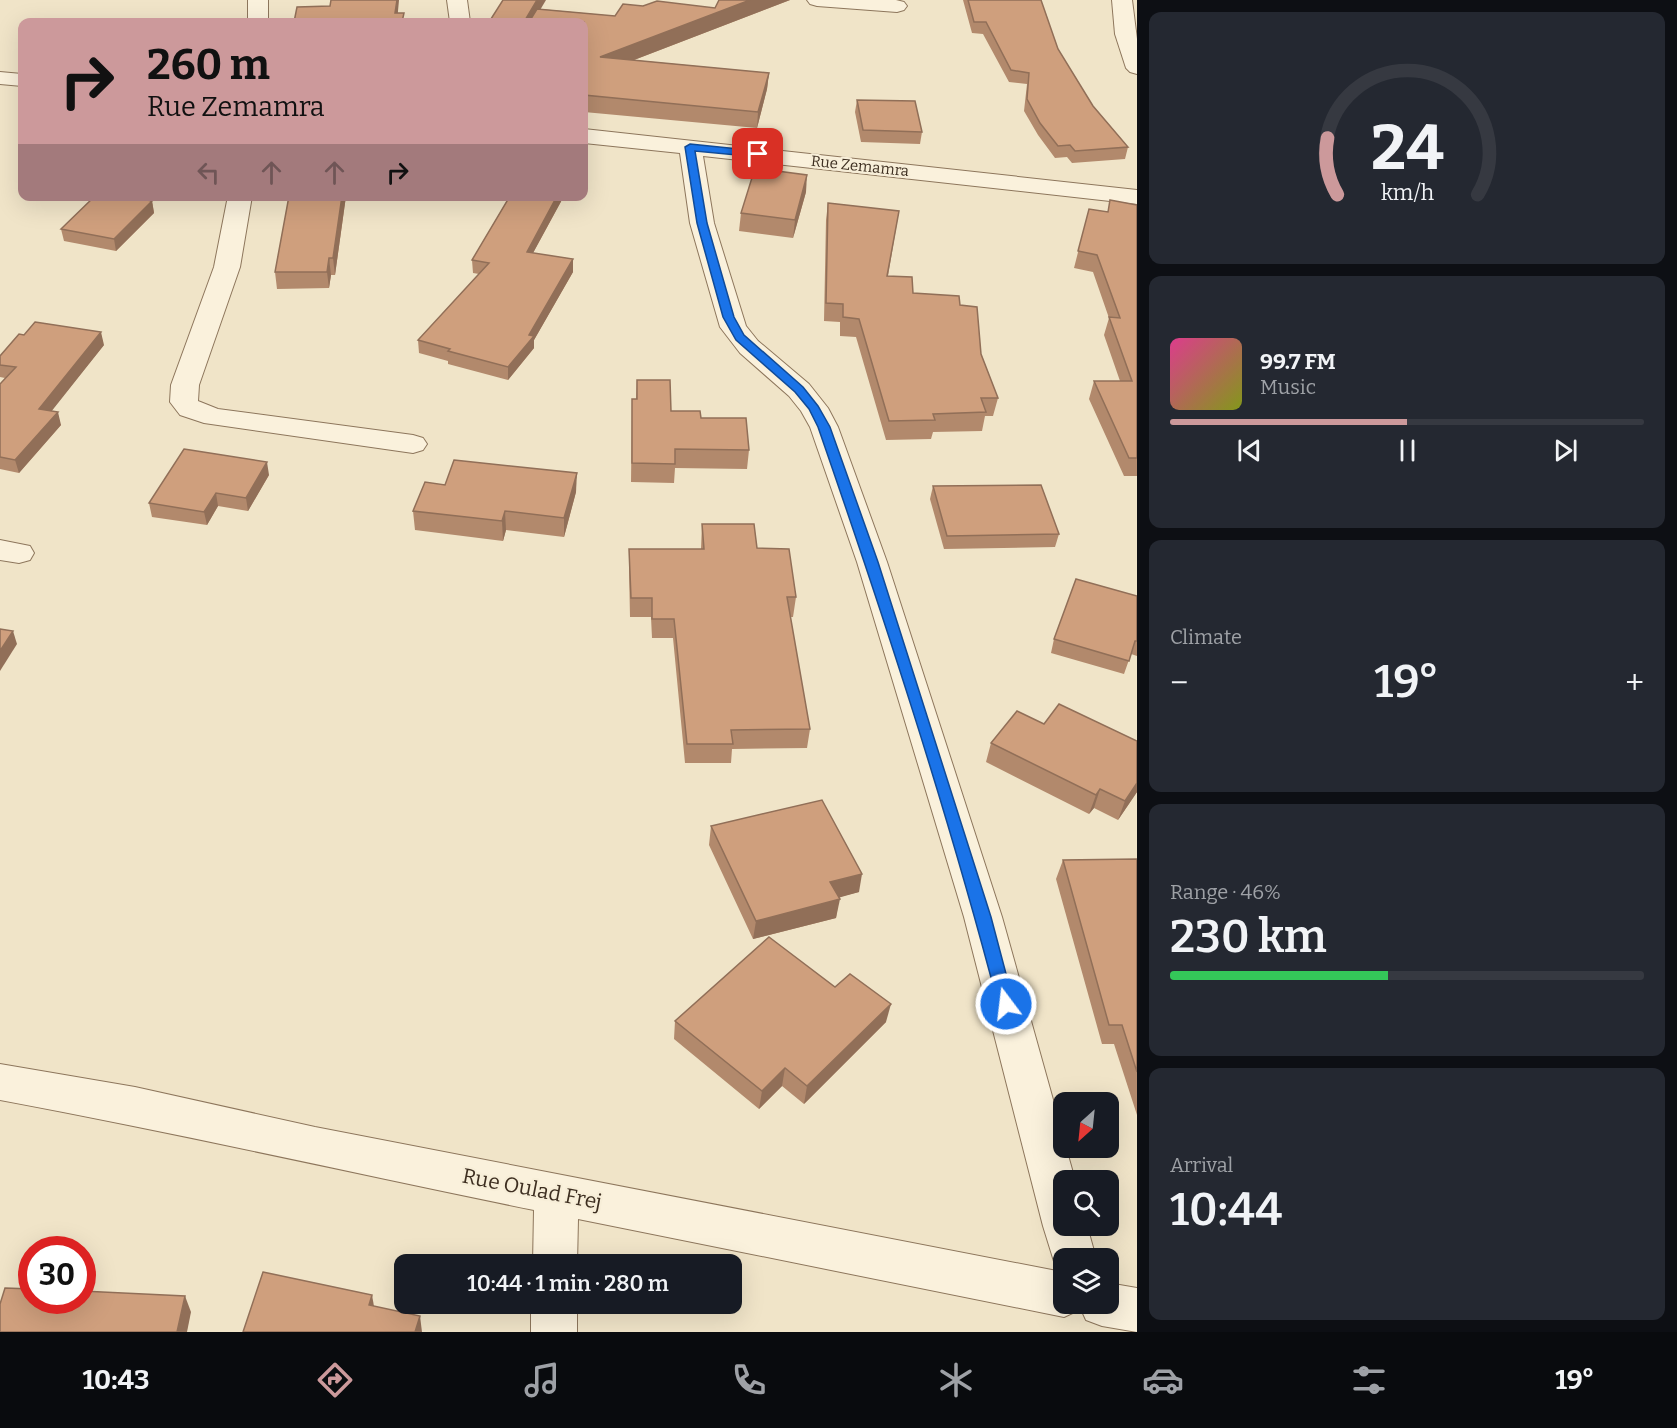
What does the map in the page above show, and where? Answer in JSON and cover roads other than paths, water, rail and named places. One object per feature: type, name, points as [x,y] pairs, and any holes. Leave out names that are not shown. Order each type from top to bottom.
[{"type":"street","points":[[258,0],[258,18]]},
{"type":"street","points":[[457,0],[459,18]]},
{"type":"street","points":[[817,0],[897,6]]},
{"type":"street","points":[[1122,0],[1126,41],[1137,68]]},
{"type":"street","points":[[0,78],[18,80]]},
{"type":"street","name":"Rue Zemamra","points":[[588,136],[1137,196]]},
{"type":"street","points":[[690,147],[702,223],[728,317],[740,337],[799,390],[814,408],[824,427],[868,550],[983,917],[1053,1179]]},
{"type":"street","points":[[239,201],[227,267],[184,385],[182,394],[184,402],[190,410],[214,417],[413,444]]},
{"type":"street","name":"Rue Oulad Frej","points":[[0,1082],[135,1106],[315,1146],[1053,1293]]},
{"type":"street","points":[[555,1254],[556,1194]]},
{"type":"street","points":[[1119,1307],[1137,1311]]},
{"type":"street","points":[[554,1314],[554,1332]]}]
